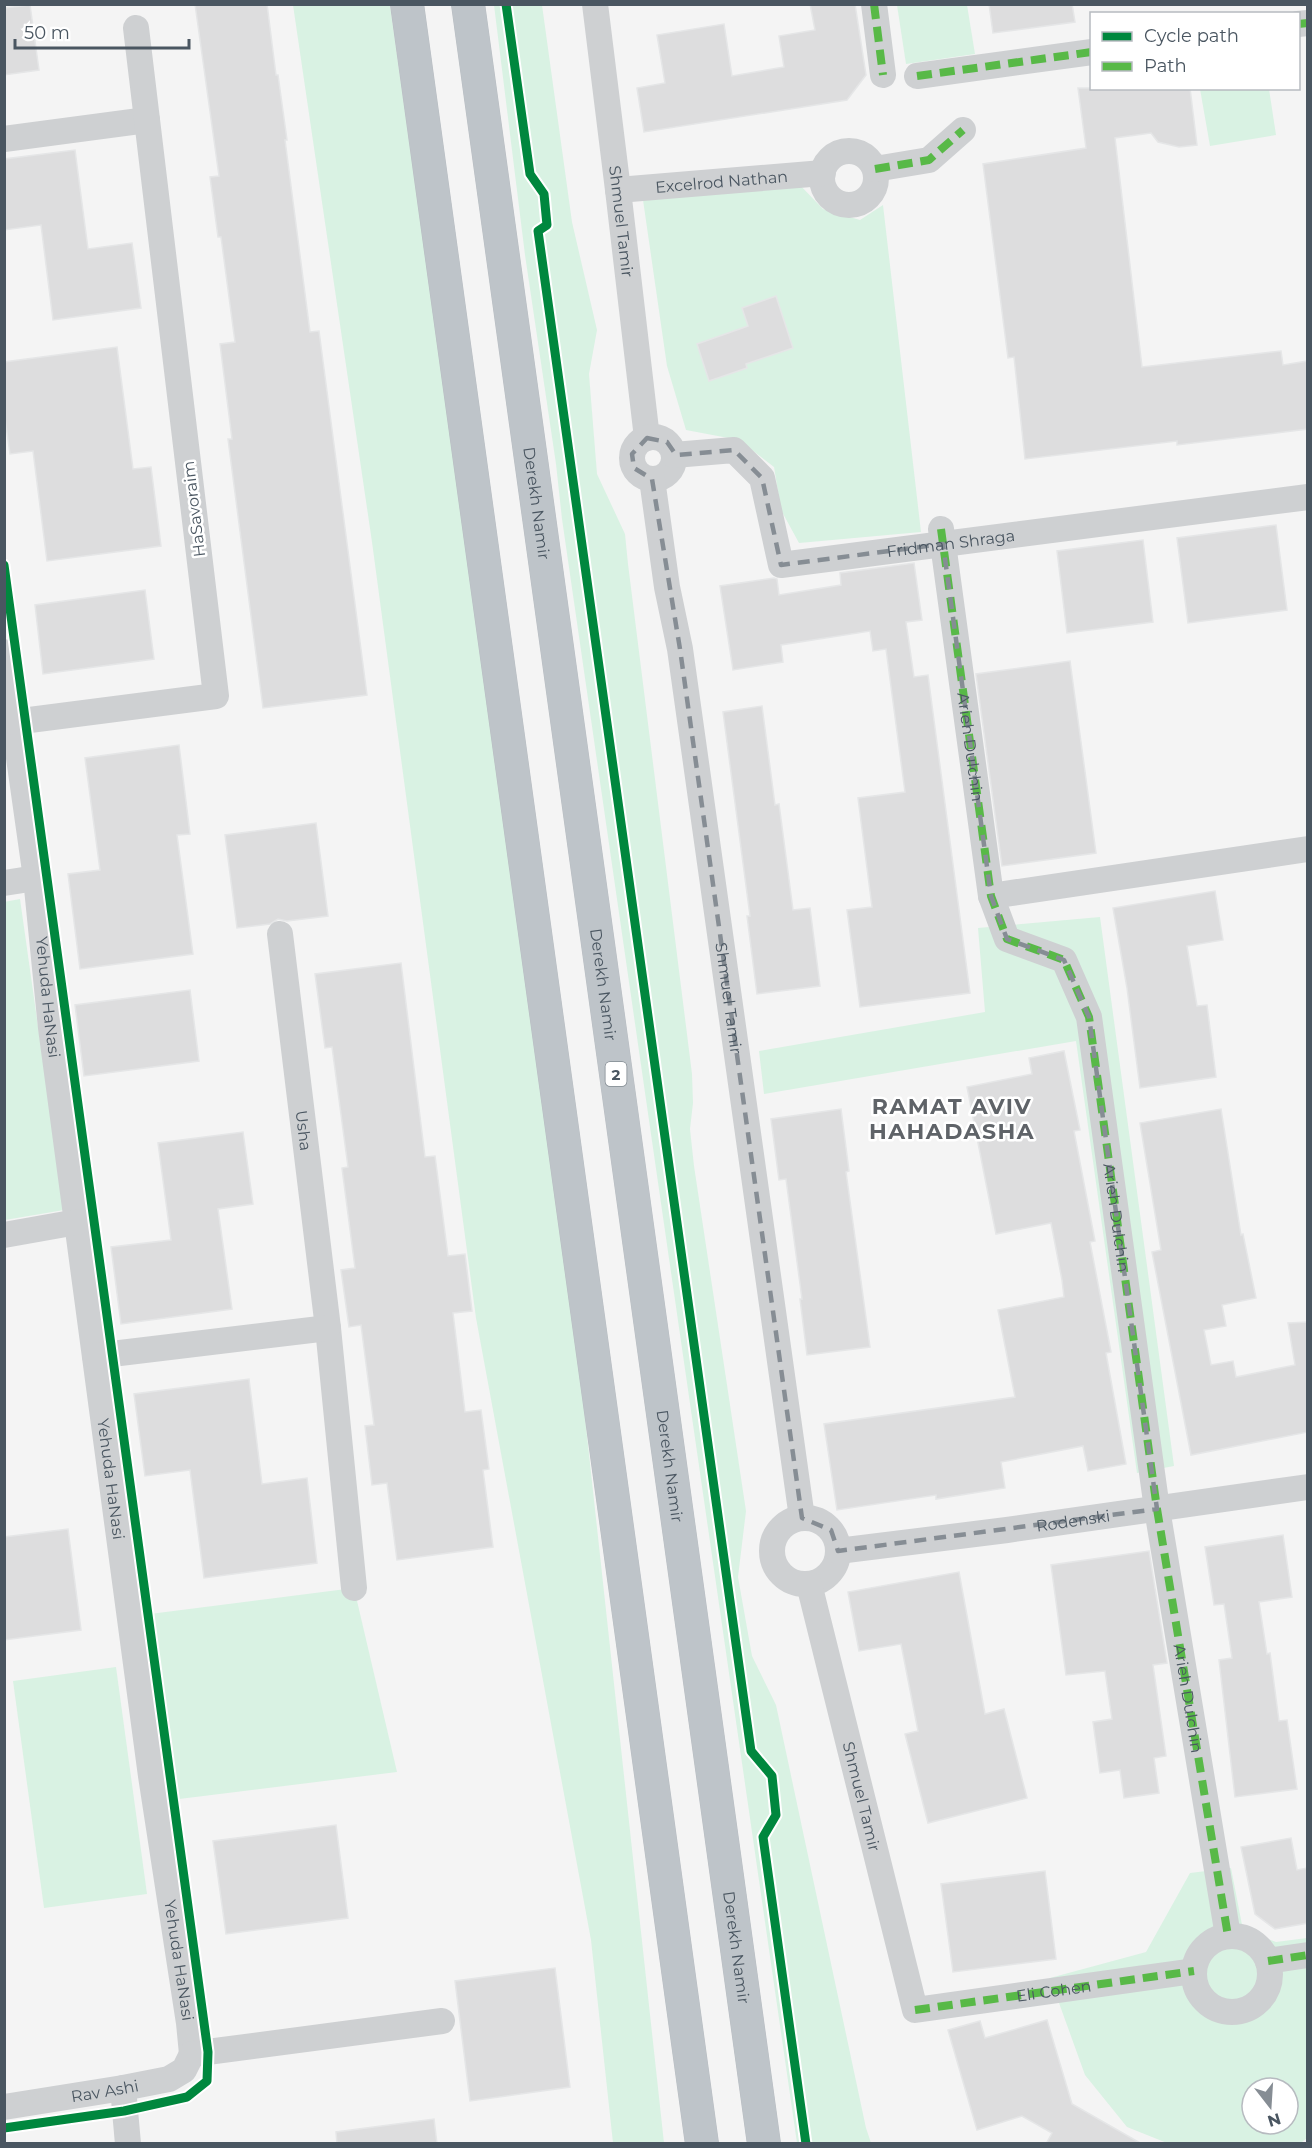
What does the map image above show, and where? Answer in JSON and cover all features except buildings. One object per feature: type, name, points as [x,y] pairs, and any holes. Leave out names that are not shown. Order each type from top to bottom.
[{"type":"highway","points":[[407,4],[702,2144]]},
{"type":"highway","name":"Derekh Namir","points":[[468,4],[764,2144]]},
{"type":"street","name":"Shmuel Tamir","points":[[595,4],[647,438]]},
{"type":"street","points":[[874,4],[883,75]]},
{"type":"street","name":"HaSavoraim","points":[[14,722],[216,696],[136,28]]},
{"type":"street","points":[[918,76],[1090,52]]},
{"type":"street","points":[[4,139],[147,120]]},
{"type":"street","points":[[875,169],[929,160],[963,130]]},
{"type":"street","points":[[848,151],[856,152],[864,155],[875,169],[877,178],[871,195],[864,201],[847,206],[838,203],[825,191],[822,182],[823,173],[832,158],[848,151]]},
{"type":"street","name":"Excelrod Nathan","points":[[618,190],[823,173]]},
{"type":"street","points":[[647,438],[667,442],[674,455],[669,472],[658,479],[639,474],[632,461],[635,447],[647,438]]},
{"type":"street","name":"Fridman Shraga","points":[[674,455],[734,450],[762,478],[782,565],[942,537],[1308,497]]},
{"type":"street","name":"Shmuel Tamir","points":[[652,479],[667,587],[680,649],[802,1518]]},
{"type":"street","name":"Arieh Dulchin","points":[[942,537],[991,896],[1007,939],[1064,960],[1089,1017],[1157,1509],[1228,1936]]},
{"type":"street","name":"Yehuda HaNasi","points":[[4,652],[36,878],[51,1028],[151,1776],[192,2054]]},
{"type":"street","points":[[991,896],[1308,849]]},
{"type":"street","points":[[4,883],[36,878]]},
{"type":"street","name":"Usha","points":[[280,934],[328,1328],[354,1588]]},
{"type":"street","points":[[4,1235],[77,1222]]},
{"type":"street","points":[[95,1356],[328,1328]]},
{"type":"street","name":"Rodenski","points":[[838,1551],[1308,1487]]},
{"type":"street","points":[[811,1518],[822,1522],[831,1530],[837,1540],[838,1551],[836,1564],[829,1574],[820,1581],[809,1584],[797,1583],[786,1578],[778,1570],[773,1560],[772,1548],[781,1528],[790,1521],[811,1518]]},
{"type":"street","name":"Shmuel Tamir","points":[[809,1584],[915,2010]]},
{"type":"street","points":[[1228,1936],[1244,1938],[1256,1944],[1262,1949],[1270,1969],[1268,1987],[1261,1998],[1251,2007],[1227,2012],[1216,2009],[1205,2001],[1196,1988],[1194,1971],[1195,1963],[1205,1947],[1210,1942],[1228,1936]]},
{"type":"street","points":[[1268,1961],[1308,1955]]},
{"type":"street","name":"Eli Cohen","points":[[915,2010],[1194,1971]]},
{"type":"street","points":[[192,2054],[442,2021]]},
{"type":"street","name":"Rav Ashi","points":[[4,2107],[169,2079],[184,2070],[192,2054]]},
{"type":"street","points":[[123,2088],[128,2144]]},
{"type":"highlighted area","points":[[647,438],[667,442],[676,455],[734,450],[762,478],[781,565],[943,544],[991,896],[1007,939],[1064,960],[1089,1017],[1157,1509],[838,1551],[831,1530],[802,1518],[680,649],[652,479],[634,468],[632,454]]},
{"type":"green space","points":[[293,5],[390,5],[572,1298],[664,2143],[613,2143],[591,1940],[476,1318],[372,542]]},
{"type":"green space","points":[[494,5],[542,5],[572,222],[597,330],[589,374],[597,474],[625,534],[692,1074],[693,1103],[690,1129],[694,1166],[746,1511],[738,1577],[752,1656],[776,1705],[871,2143],[797,2143],[562,519],[525,255]]},
{"type":"green space","points":[[897,5],[967,5],[975,54],[906,64]]},
{"type":"green space","points":[[1200,90],[1269,90],[1276,135],[1210,146]]},
{"type":"green space","points":[[797,182],[823,209],[860,220],[883,205],[921,532],[799,543],[781,510],[774,467],[739,440],[686,430],[667,366],[643,200]]},
{"type":"green space","points":[[20,899],[64,1210],[5,1220],[4,902]]},
{"type":"green space","points":[[1100,917],[1174,1466],[1137,1473],[1076,1041],[764,1094],[759,1051],[985,1012],[978,928]]},
{"type":"green space","points":[[354,1588],[397,1772],[163,1801],[142,1615]]},
{"type":"green space","points":[[116,1667],[147,1894],[44,1908],[13,1681]]},
{"type":"green space","points":[[1231,1868],[1243,1930],[1276,1942],[1307,1938],[1307,2138],[1302,2142],[1167,2143],[1127,2127],[1085,2075],[1050,1978],[1146,1952],[1190,1873]]},
{"type":"marked path","points":[[874,4],[883,75]]},
{"type":"marked path","points":[[1300,24],[1308,23]]},
{"type":"marked path","points":[[917,76],[1090,52]]},
{"type":"marked path","points":[[875,169],[929,160],[963,130]]},
{"type":"marked path","points":[[941,529],[991,896],[1007,939],[1064,960],[1089,1017],[1157,1509],[1228,1936]]},
{"type":"marked path","points":[[1268,1961],[1308,1955]]},
{"type":"marked path","points":[[915,2010],[1194,1971]]},
{"type":"cycle path","points":[[506,4],[530,174],[544,194],[547,225],[538,231],[751,1751],[772,1776],[776,1815],[763,1837],[806,2144]]},
{"type":"cycle path","points":[[4,565],[208,2052],[207,2081],[187,2097],[124,2111],[4,2128]]},
{"type":"district","name":"RAMAT AVIV HAHADASHA","points":[[952,1118]]}]
